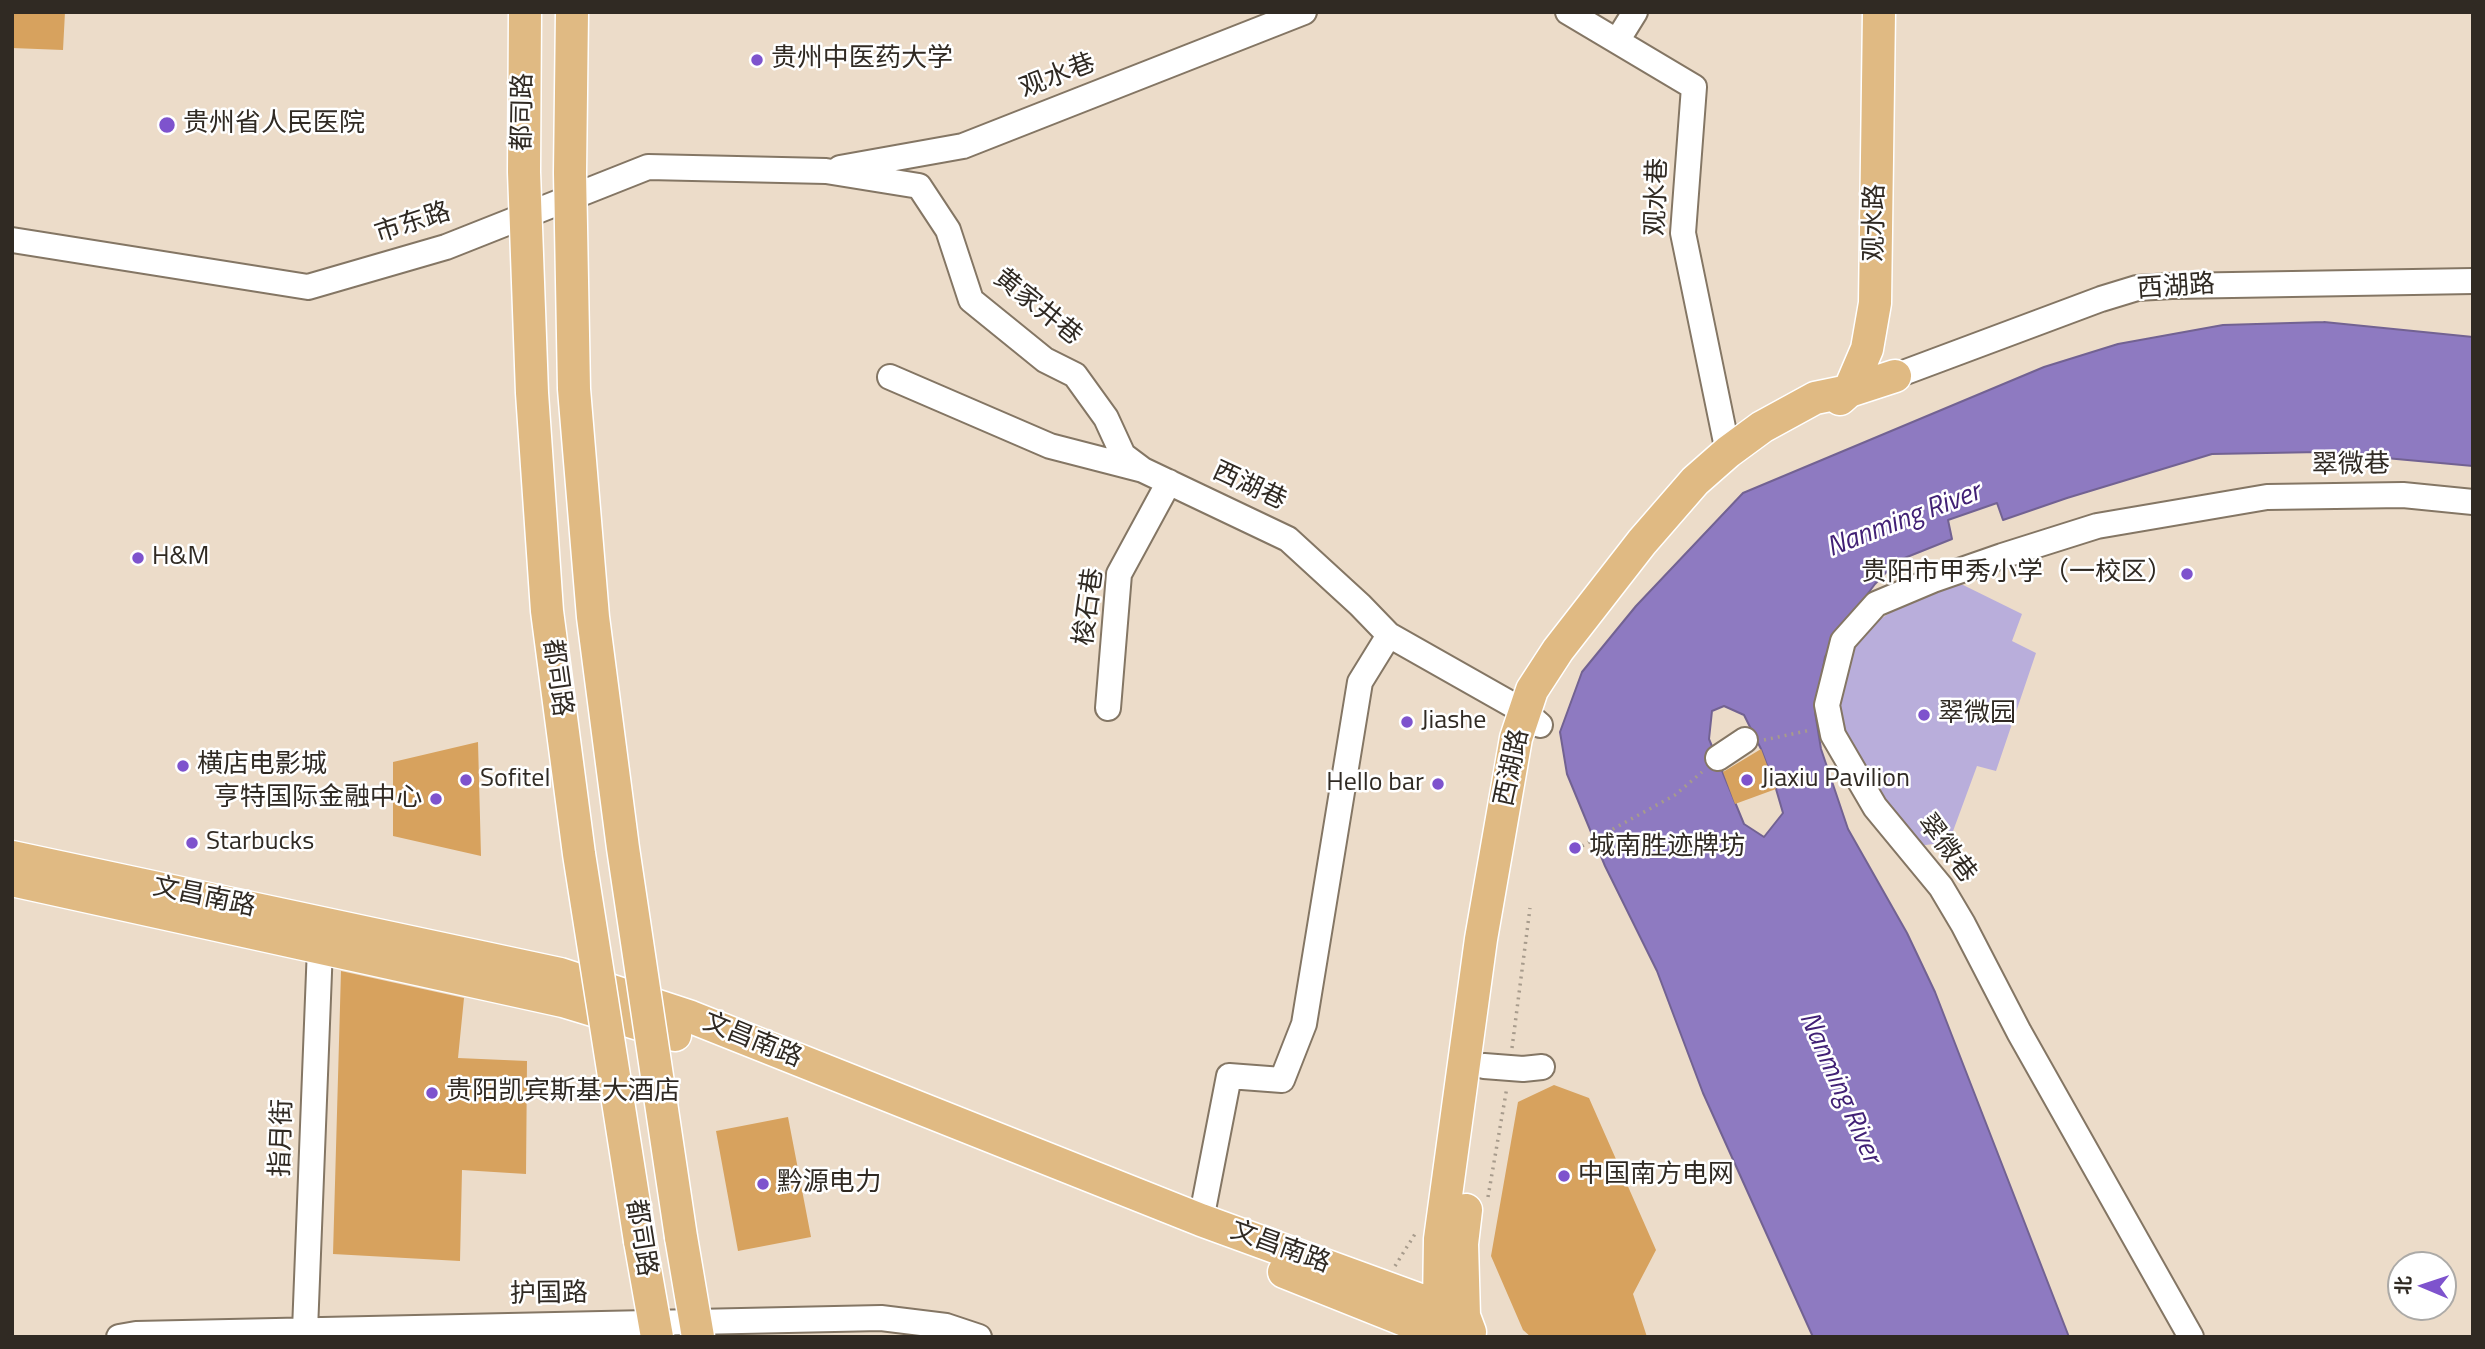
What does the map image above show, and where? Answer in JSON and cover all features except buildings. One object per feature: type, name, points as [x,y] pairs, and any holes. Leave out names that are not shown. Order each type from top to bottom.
[{"type":"main road","name":"都司路","points":[[525,12],[524,172],[532,393],[547,611],[579,854],[656,1330]]},
{"type":"main road","name":"都司路","points":[[572,12],[570,173],[574,389],[593,617],[623,848],[697,1329]]},
{"type":"main road","name":"观水路","points":[[1818,407],[1851,344],[1856,307],[1858,12]]},
{"type":"main road","name":"观水路","points":[[1818,407],[1849,391],[1867,349],[1875,303],[1879,12]]},
{"type":"main road","name":"西湖路","points":[[1446,1328],[1497,1067],[1500,943],[1535,740],[1532,690],[1558,650],[1642,541],[1695,481],[1728,452],[1762,427],[1895,376]]},
{"type":"main road","name":"西湖路","points":[[1849,391],[1895,376]]},
{"type":"main road","name":"西湖路","points":[[1446,1328],[1440,1239],[1480,939],[1516,738],[1550,696],[1570,659],[1655,551],[1708,491],[1818,407]]},
{"type":"main road","name":"文昌南路","points":[[12,857],[560,974],[691,1017],[1201,1220],[1446,1328]]},
{"type":"main road","name":"文昌南路","points":[[12,880],[563,1001],[691,1040],[1446,1328]]},
{"type":"street","name":"观水巷","points":[[826,171],[963,146],[1304,12]]},
{"type":"street","name":"观水巷","points":[[1568,12],[1694,87],[1683,233],[1728,452]]},
{"type":"street","points":[[1617,41],[1635,12]]},
{"type":"street","name":"市东路","points":[[12,240],[308,287],[446,247],[648,167],[826,171]]},
{"type":"street","name":"黄家井巷","points":[[826,171],[919,186],[948,230],[971,300],[1045,360],[1075,375],[1106,418],[1123,455],[1143,470]]},
{"type":"street","name":"西湖路","points":[[1895,376],[2137,288],[2473,281]]},
{"type":"street","name":"西湖巷","points":[[890,377],[1050,446],[1143,470],[1288,539],[1390,635],[1533,719]]},
{"type":"street","name":"梭石巷","points":[[1108,708],[1119,574],[1169,482]]},
{"type":"street","name":"翠微巷","points":[[2191,1337],[2019,1032],[1941,887],[1875,807],[1827,727],[1827,705],[1843,640],[1876,604],[1933,580],[2097,526],[2267,498],[2403,495],[2473,502]]},
{"type":"street","points":[[1201,1220],[1228,1076],[1282,1080],[1304,1024],[1360,681],[1390,635]]},
{"type":"street","points":[[1718,758],[1745,740]]},
{"type":"street","name":"指月街","points":[[305,1330],[320,947]]},
{"type":"street","points":[[1497,1067],[1542,1067]]},
{"type":"street","name":"护国路","points":[[119,1337],[136,1334],[305,1330],[433,1332],[697,1329],[881,1318],[946,1326],[979,1337]]},
{"type":"path","points":[[1745,740],[1757,742],[1827,727]]},
{"type":"path","points":[[1582,846],[1675,796],[1718,758]]},
{"type":"path","points":[[1486,1205],[1497,1067],[1530,908]]},
{"type":"path","points":[[1397,1259],[1418,1230]]},
{"type":"shaded area","name":"翠微园","points":[[1955,581],[2022,614],[2012,641],[2036,653],[1996,771],[1977,766],[1949,842],[1918,846],[1882,810],[1831,707],[1854,637],[1910,599]]},
{"type":"water","name":"Nanming River","points":[[2324,322],[2473,337],[2473,466],[2320,452],[2212,454],[2003,520],[1997,503],[1948,520],[1952,539],[1897,561],[1875,584],[1835,638],[1825,657],[1815,712],[1821,749],[1848,829],[1907,933],[1935,992],[2069,1337],[1813,1337],[1703,1093],[1657,971],[1605,866],[1567,774],[1560,732],[1582,672],[1636,606],[1743,493],[2044,367],[2118,344],[2223,325]],"holes":[[[1724,706],[1744,715],[1761,749],[1783,813],[1764,837],[1744,824],[1709,739],[1712,711]]]},
{"type":"place","name":"贵州中医药大学","points":[[757,60]]},
{"type":"place","name":"贵州省人民医院","points":[[167,125]]},
{"type":"place","name":"H&M","points":[[138,558]]},
{"type":"place","name":"贵阳市甲秀小学（一校区）","points":[[2187,574]]},
{"type":"place","name":"翠微园","points":[[1924,715]]},
{"type":"place","name":"Jiashe","points":[[1407,722]]},
{"type":"place","name":"横店电影城","points":[[183,766]]},
{"type":"place","name":"Sofitel","points":[[466,780]]},
{"type":"place","name":"Jiaxiu Pavilion","points":[[1747,780]]},
{"type":"place","name":"Hello bar","points":[[1438,784]]},
{"type":"place","name":"亨特国际金融中心","points":[[436,799]]},
{"type":"place","name":"Starbucks","points":[[192,843]]},
{"type":"place","name":"城南胜迹牌坊","points":[[1575,848]]},
{"type":"place","name":"贵阳凯宾斯基大酒店","points":[[432,1093]]},
{"type":"place","name":"中国南方电网","points":[[1564,1176]]},
{"type":"place","name":"黔源电力","points":[[763,1184]]}]
